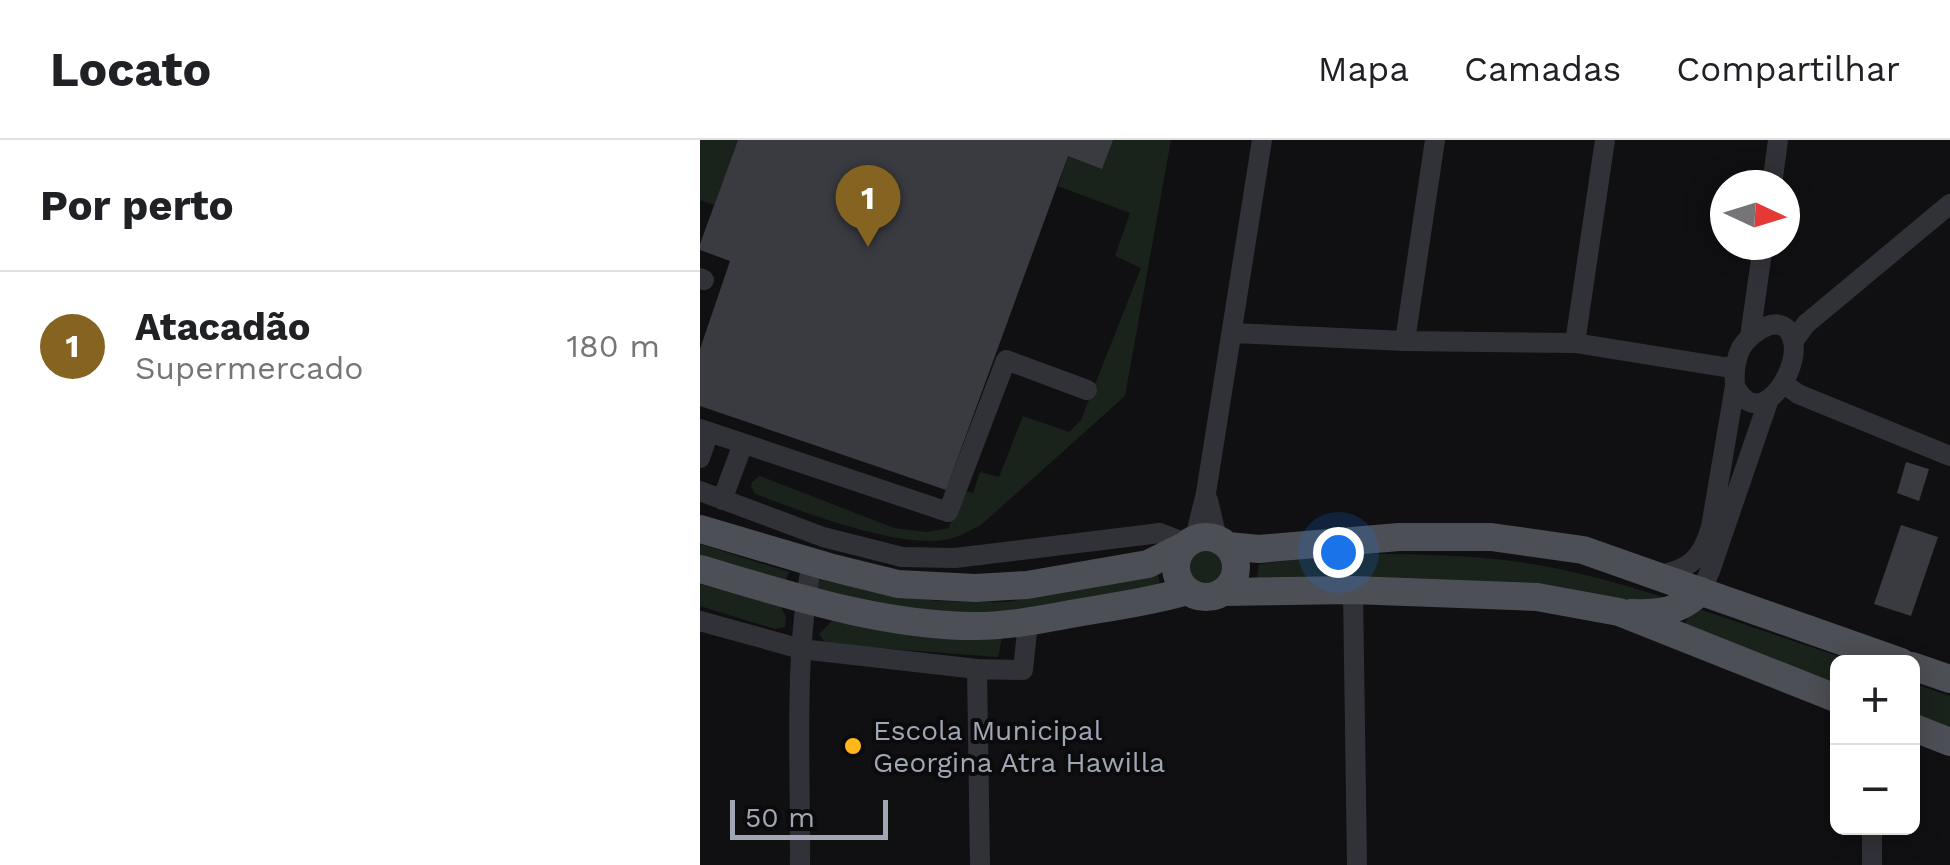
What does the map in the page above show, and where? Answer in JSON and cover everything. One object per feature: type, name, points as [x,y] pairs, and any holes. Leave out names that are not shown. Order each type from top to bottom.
[{"type":"main road","points":[[700,529],[898,584],[975,588],[1027,585],[1148,564],[1202,542],[1259,549],[1399,537],[1491,537],[1582,550],[1881,655]]},
{"type":"main road","points":[[1202,542],[1175,562],[1181,586],[1201,597],[1223,592],[1352,590],[1537,598],[1648,614],[1687,605],[1701,591]]},
{"type":"main road","points":[[1202,542],[1236,565],[1235,575],[1223,592]]},
{"type":"main road","points":[[700,570],[805,600],[902,620],[976,626],[1028,622],[1187,591]]},
{"type":"main road","points":[[1619,612],[1830,695]]},
{"type":"main road","points":[[1920,669],[1950,679]]},
{"type":"main road","points":[[1920,731],[1950,742]]},
{"type":"street","points":[[700,492],[823,537],[902,556],[955,558],[1160,533],[1202,542],[1206,493],[1262,140]]},
{"type":"street","points":[[1405,341],[1435,140]]},
{"type":"street","points":[[1575,343],[1606,140]]},
{"type":"street","points":[[1774,170],[1778,140]]},
{"type":"street","points":[[1701,591],[1782,392],[1796,332],[1950,204]]},
{"type":"street","points":[[1655,576],[1675,572],[1692,562],[1706,545],[1712,527],[1732,373],[1754,326],[1761,260]]},
{"type":"street","points":[[1754,326],[1776,324],[1796,332]]},
{"type":"street","points":[[1232,333],[1575,343],[1732,373]]},
{"type":"street","points":[[700,458],[705,430],[948,512],[1006,360],[1088,390]]},
{"type":"street","points":[[1732,373],[1742,400],[1748,403],[1757,404],[1782,392],[1948,452]]},
{"type":"street","points":[[722,500],[742,444]]},
{"type":"street","points":[[800,865],[801,649],[812,562]]},
{"type":"street","points":[[1352,590],[1357,865]]},
{"type":"street","points":[[700,621],[801,649],[977,669],[1023,670],[1028,622]]},
{"type":"street","points":[[977,669],[980,865]]},
{"type":"street","points":[[1872,835],[1872,865]]},
{"type":"shaded area","points":[[700,140],[738,140],[714,205],[700,200]]},
{"type":"shaded area","points":[[1113,140],[1171,140],[1125,396],[981,525],[949,539],[923,541],[875,533],[755,494],[752,482],[760,476],[894,528],[927,532],[949,528],[961,490],[973,493],[980,472],[999,477],[1023,416],[1069,432],[1081,420],[1141,268],[1115,256],[1130,213],[1058,186],[1068,156]]},
{"type":"shaded area","points":[[1205,542],[1222,550],[1230,567],[1222,584],[1205,592],[1188,584],[1180,567],[1188,550]]},
{"type":"shaded area","points":[[700,544],[789,572],[783,587],[700,563]]},
{"type":"shaded area","points":[[1348,554],[1446,555],[1526,563],[1592,576],[1678,602],[1647,608],[1256,583],[1259,564]]},
{"type":"shaded area","points":[[1158,574],[1161,591],[1000,613],[936,612],[816,593],[819,580],[937,601],[1008,602]]},
{"type":"shaded area","points":[[700,584],[781,607],[785,627],[775,629],[700,606]]},
{"type":"shaded area","points":[[1699,609],[1834,655],[1830,655],[1830,688],[1682,634],[1688,616]]},
{"type":"shaded area","points":[[836,617],[1002,638],[998,657],[826,644],[819,634]]},
{"type":"shaded area","points":[[1920,686],[1950,696],[1950,733],[1920,722]]},
{"type":"building","points":[[738,140],[1113,140],[1102,169],[1068,156],[946,490],[700,406],[700,349],[730,261],[700,250],[700,244]]},
{"type":"building","points":[[1906,462],[1929,469],[1919,501],[1897,493]]},
{"type":"building","points":[[1901,525],[1938,537],[1911,616],[1874,604]]},
{"type":"place","name":"Atacadão","points":[[868,247]]},
{"type":"place","name":"Escola Municipal Georgina Atra Hawilla","points":[[853,746]]}]
